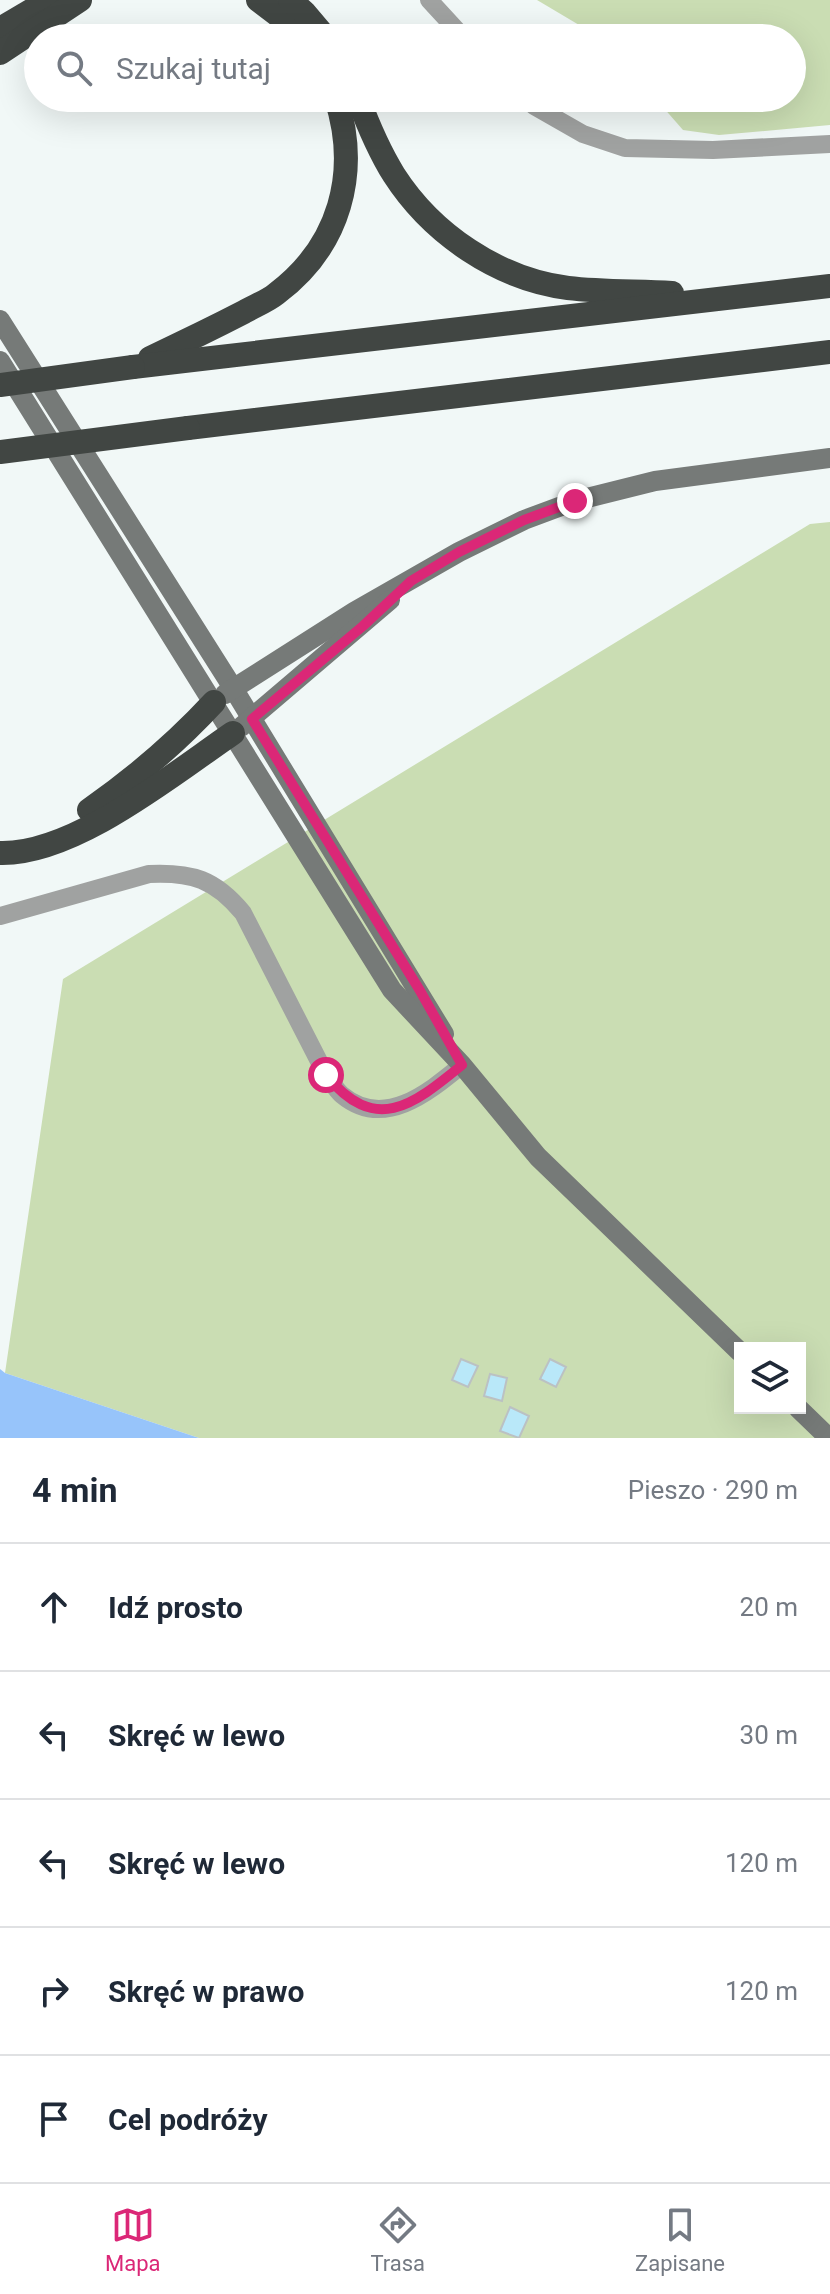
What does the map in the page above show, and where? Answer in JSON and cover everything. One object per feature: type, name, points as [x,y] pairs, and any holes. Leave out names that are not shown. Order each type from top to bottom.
[{"type":"highway","points":[[0,29],[49,0]]},
{"type":"highway","points":[[44,24],[80,0]]},
{"type":"highway","points":[[258,0],[287,24]]},
{"type":"highway","points":[[290,0],[314,24]]},
{"type":"highway","points":[[0,53],[24,37]]},
{"type":"highway","points":[[133,367],[274,296],[299,274],[325,241],[337,212],[348,150],[340,112]]},
{"type":"highway","points":[[364,112],[394,175],[421,210],[446,234],[482,258],[519,276],[567,288],[676,294],[790,290]]},
{"type":"highway","points":[[0,385],[830,286]]},
{"type":"highway","points":[[0,452],[830,352]]},
{"type":"highway","points":[[0,839],[54,828],[85,813],[178,740],[224,695]]},
{"type":"highway","points":[[0,853],[54,844],[89,827],[242,726]]},
{"type":"main road","points":[[0,320],[224,695],[392,990],[462,1065],[538,1157],[734,1346]]},
{"type":"main road","points":[[0,361],[224,695]]},
{"type":"main road","points":[[224,695],[354,612],[459,552],[524,520],[575,501],[655,481],[830,458]]},
{"type":"main road","points":[[242,726],[363,626],[411,581]]},
{"type":"main road","points":[[804,1414],[829,1438]]},
{"type":"street","points":[[429,0],[451,24]]},
{"type":"street","points":[[544,112],[583,134],[625,148],[713,150],[830,144]]},
{"type":"street","points":[[0,916],[149,874],[174,873],[196,877],[229,896],[243,913],[326,1075],[342,1095],[365,1107],[388,1110],[410,1102],[462,1065]]},
{"type":"green space","points":[[537,0],[830,0],[830,125],[719,135],[683,130],[667,112],[806,112],[806,24],[577,24]]},
{"type":"green space","points":[[830,522],[830,1438],[199,1438],[5,1373],[63,979],[810,524]]},
{"type":"water","points":[[0,1369],[5,1373],[199,1438],[0,1438]]},
{"type":"building","points":[[461,1359],[478,1366],[468,1387],[452,1380]]},
{"type":"building","points":[[550,1359],[566,1367],[556,1387],[540,1379]]},
{"type":"building","points":[[490,1374],[507,1378],[502,1401],[484,1396]]},
{"type":"building","points":[[510,1407],[529,1416],[519,1438],[500,1431]]},
{"type":"route","points":[[326,1075],[342,1095],[365,1107],[388,1110],[410,1102],[462,1065],[419,989],[252,719],[363,626],[411,581],[459,552],[524,520],[575,501]]}]
